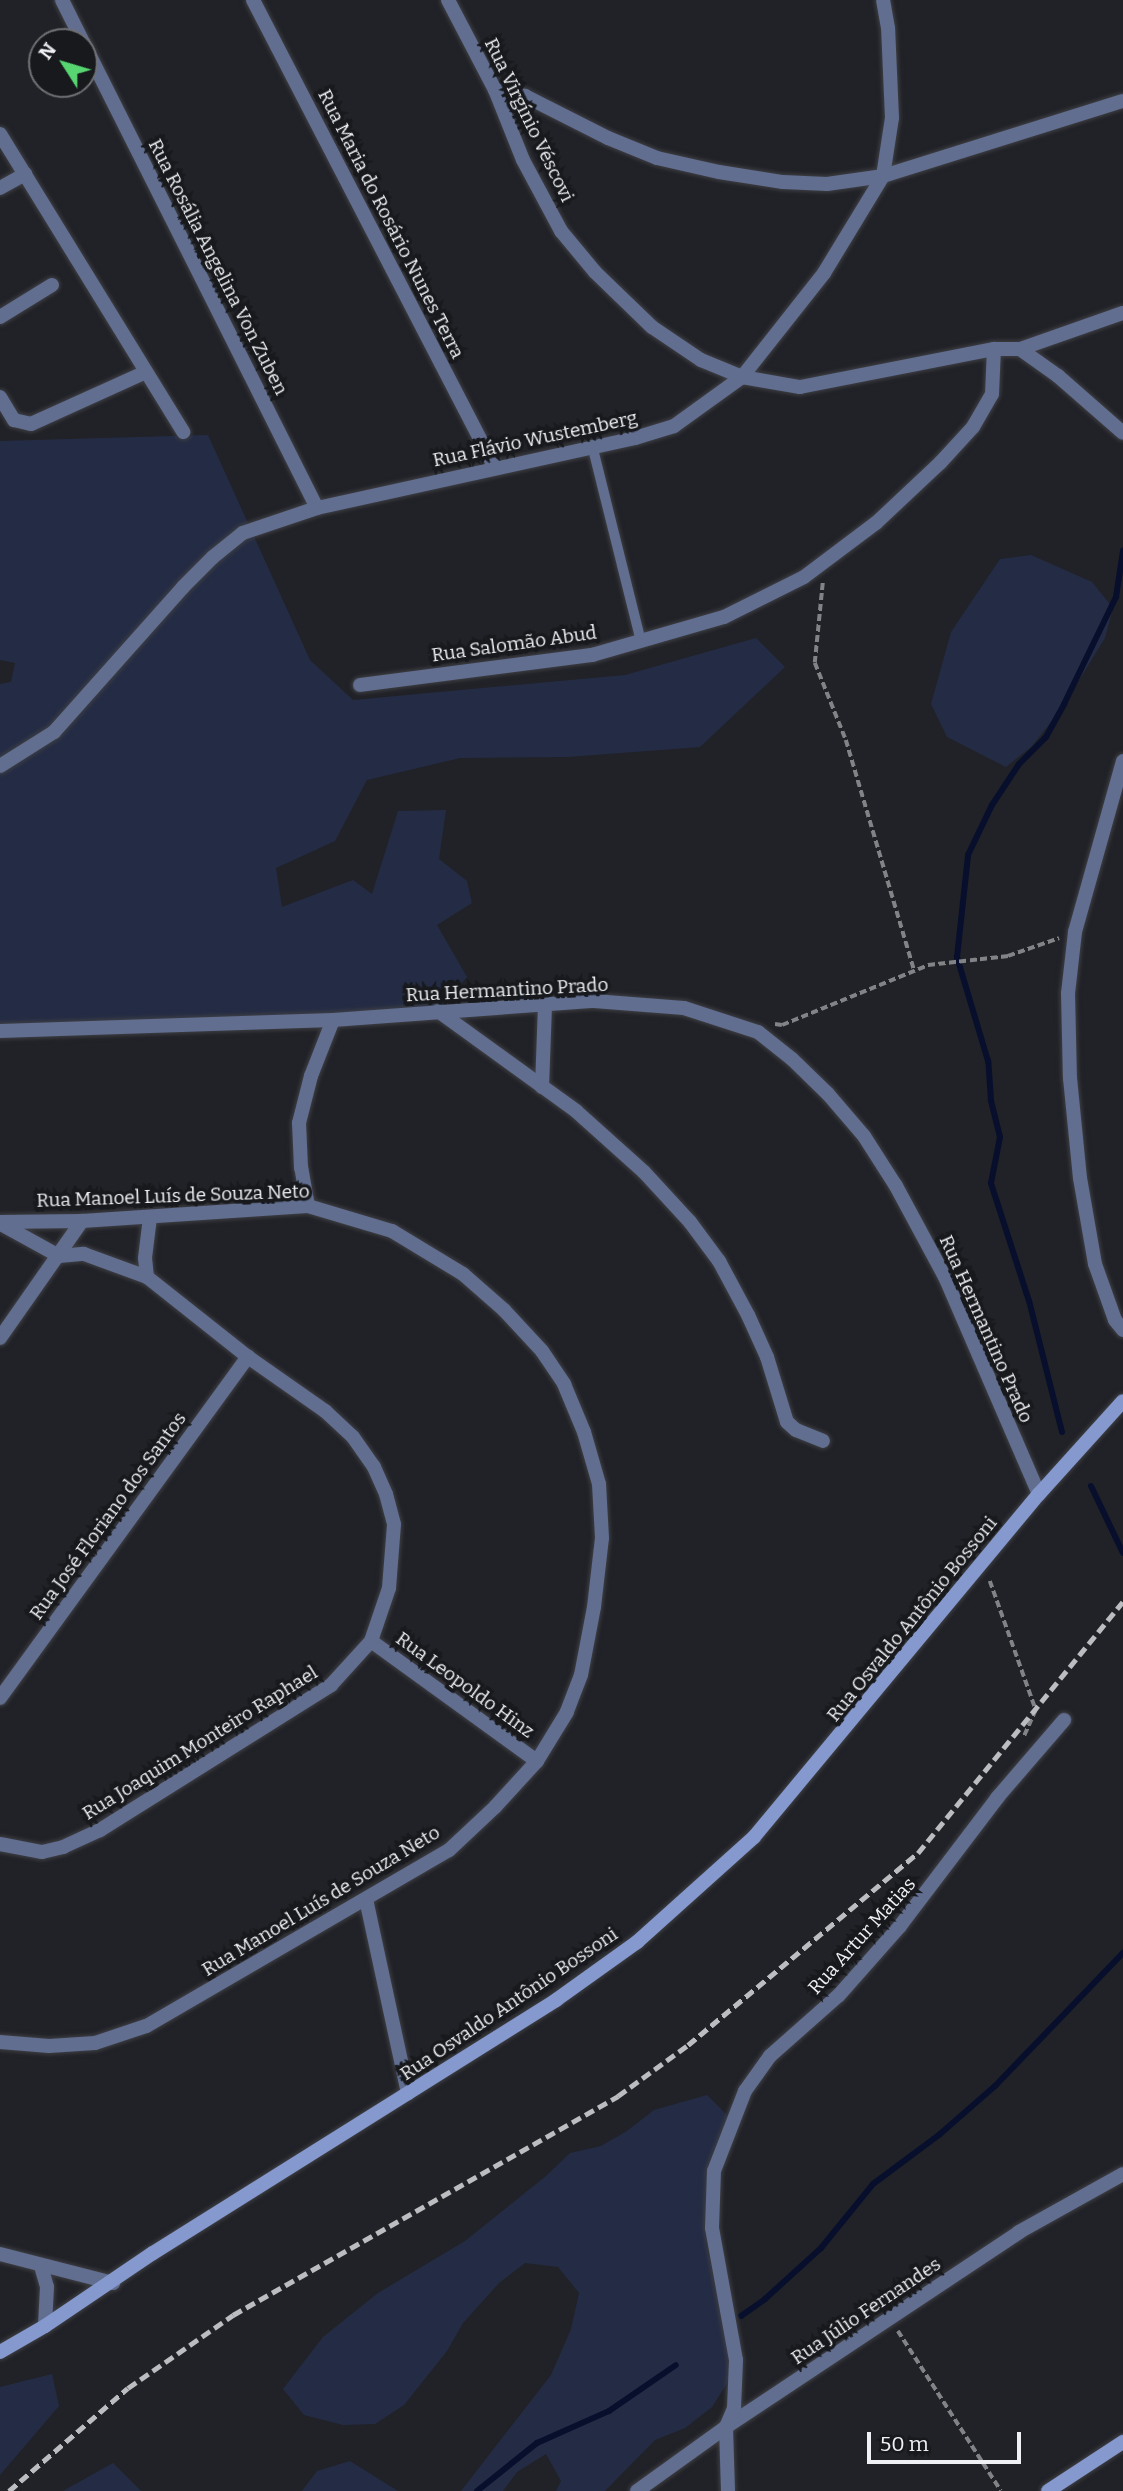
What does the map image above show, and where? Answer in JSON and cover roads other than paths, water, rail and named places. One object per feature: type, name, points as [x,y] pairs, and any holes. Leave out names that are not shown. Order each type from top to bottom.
[{"type":"street","name":"Rua Rosália Angelina Von Zuben","points":[[62,0],[76,28]]},
{"type":"street","name":"Rua Maria do Rosário Nunes Terra","points":[[253,0],[494,466]]},
{"type":"street","name":"Rua Virgínio Véscovi","points":[[448,0],[495,90],[523,160],[561,231],[595,272],[652,327],[701,360],[742,377],[800,387],[993,349]]},
{"type":"street","name":"Rua Flávio Wustemberg","points":[[0,766],[54,732],[213,557],[243,533],[317,508],[494,466],[635,438],[674,426],[742,377],[824,273],[883,176],[892,118],[888,28],[883,0]]},
{"type":"street","name":"Rua Rosália Angelina Von Zuben","points":[[98,73],[317,508]]},
{"type":"street","points":[[495,90],[525,96],[608,138],[657,158],[719,172],[783,182],[827,184],[883,176],[1123,101]]},
{"type":"street","points":[[0,134],[144,373],[183,432]]},
{"type":"street","points":[[0,188],[25,174]]},
{"type":"street","points":[[0,317],[52,285]]},
{"type":"street","points":[[993,349],[1020,349],[1123,313]]},
{"type":"street","name":"Rua Salomão Abud","points":[[360,685],[592,655],[724,617],[804,577],[876,523],[940,463],[973,427],[992,394],[993,349]]},
{"type":"street","points":[[1020,349],[1058,376],[1123,433]]},
{"type":"street","points":[[0,397],[14,420],[31,424],[144,373]]},
{"type":"street","points":[[1123,761],[1076,932],[1068,1005],[1070,1079],[1080,1178],[1095,1264],[1115,1321],[1123,1330]]},
{"type":"street","name":"Rua Hermantino Prado","points":[[0,1031],[333,1020],[594,1001],[684,1008],[758,1032],[792,1059],[828,1094],[877,1156],[939,1266],[1039,1494]]},
{"type":"street","points":[[542,1087],[545,1006]]},
{"type":"street","points":[[438,1011],[576,1111],[645,1172],[690,1222],[719,1261],[748,1315],[767,1357],[787,1422],[796,1430],[823,1441]]},
{"type":"street","points":[[308,1206],[301,1168],[299,1123],[311,1076],[333,1020]]},
{"type":"street","name":"Rua Manoel Luís de Souza Neto","points":[[0,1222],[82,1221],[308,1206],[392,1231],[463,1273],[504,1310],[542,1351],[564,1384],[584,1432],[599,1484],[602,1538],[594,1607],[581,1675],[567,1712],[537,1761],[495,1807],[449,1850],[146,2026],[95,2043],[48,2046],[0,2042]]},
{"type":"street","points":[[148,1278],[145,1258],[150,1217]]},
{"type":"street","points":[[0,1338],[82,1221]]},
{"type":"street","points":[[0,1222],[59,1256]]},
{"type":"street","name":"Rua Joaquim Monteiro Raphael","points":[[0,1844],[42,1852],[64,1847],[100,1830],[331,1685],[371,1641],[389,1588],[393,1559],[394,1524],[386,1494],[374,1466],[353,1437],[326,1411],[248,1357],[148,1278],[84,1254],[59,1256]]},
{"type":"street","name":"Rua José Floriano dos Santos","points":[[0,1698],[248,1357]]},
{"type":"street","name":"Rua Osvaldo Antônio Bossoni","points":[[0,2352],[46,2326],[113,2283],[153,2253],[566,1993],[637,1942],[754,1837],[1039,1494],[1123,1401]]},
{"type":"street","name":"Rua Leopoldo Hinz","points":[[371,1641],[537,1761]]},
{"type":"street","name":"Rua Artur Matias","points":[[728,2491],[726,2427],[734,2408],[736,2360],[712,2228],[714,2171],[745,2091],[770,2056],[839,1995],[900,1926],[997,1798],[1064,1720]]},
{"type":"street","points":[[366,1899],[408,2094]]},
{"type":"street","name":"Rua Júlio Fernandes","points":[[637,2491],[726,2427],[1019,2232],[1123,2174]]},
{"type":"street","points":[[0,2254],[113,2283]]},
{"type":"street","points":[[41,2266],[47,2287],[46,2326]]},
{"type":"street","points":[[1048,2491],[1123,2442]]},
{"type":"lane","points":[[592,445],[641,641]]},
{"type":"waterway","points":[[1062,1432],[1029,1301],[991,1183],[1000,1137],[991,1100],[988,1061],[957,957],[968,855],[992,805],[1019,764],[1046,737],[1064,704],[1116,597],[1123,551]]},
{"type":"waterway","points":[[1091,1486],[1123,1553]]},
{"type":"waterway","points":[[741,2316],[765,2299],[821,2248],[873,2184],[940,2134],[995,2086],[1123,1953]]},
{"type":"waterway","points":[[477,2491],[537,2443],[609,2411],[676,2365]]},
{"type":"railway","points":[[9,2491],[128,2388],[233,2315],[618,2096],[688,2045],[918,1853],[1123,1602]]}]
